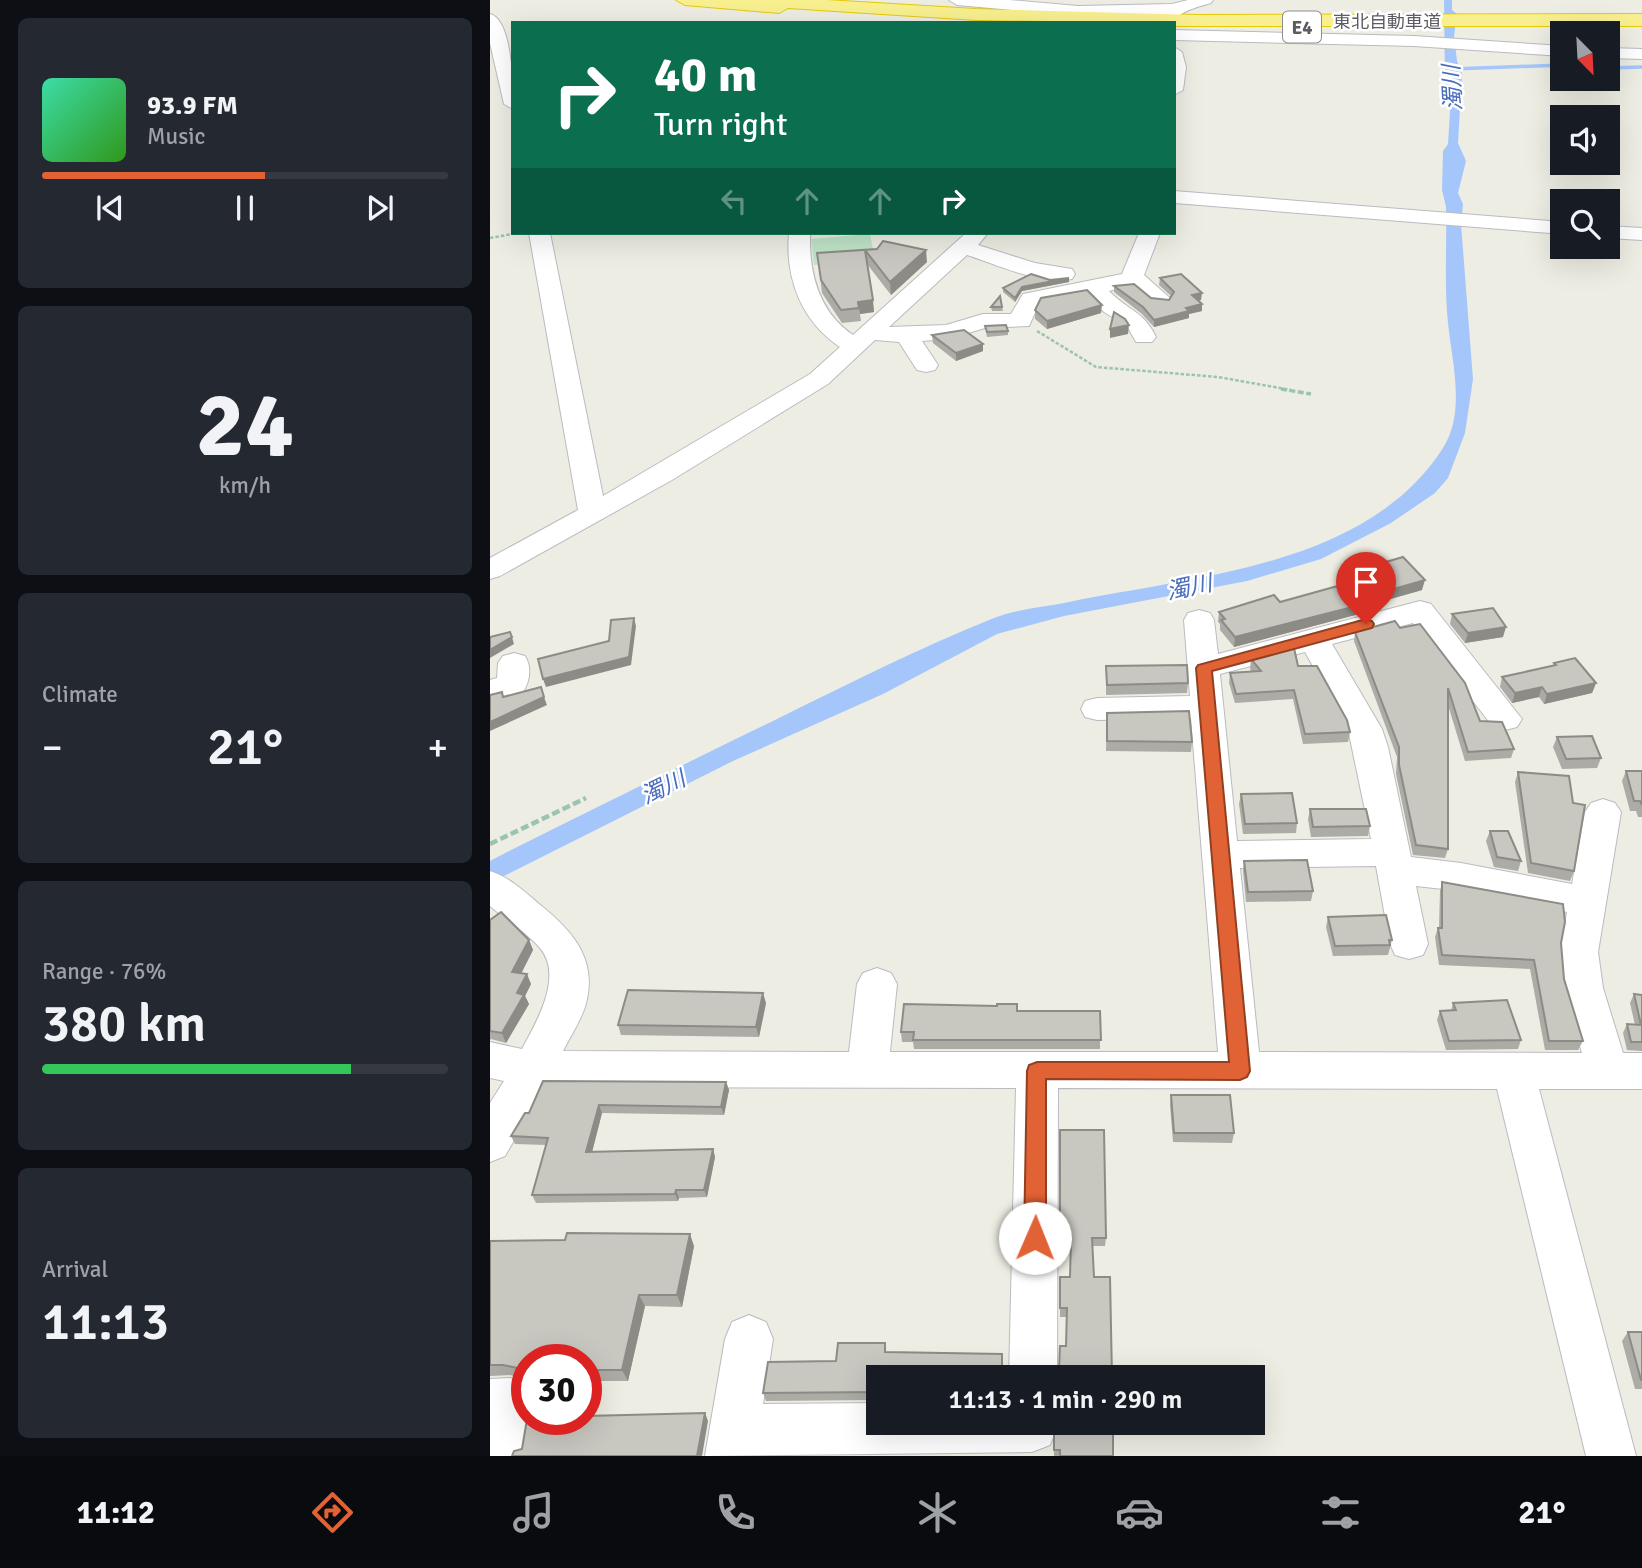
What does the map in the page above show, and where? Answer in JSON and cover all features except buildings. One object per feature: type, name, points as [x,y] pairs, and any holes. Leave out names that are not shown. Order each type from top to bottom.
[{"type":"highway","points":[[685,0],[905,17],[1008,21]]},
{"type":"highway","name":"東北自動車道","points":[[754,0],[1150,21]]},
{"type":"highway","name":"東北自動車道","points":[[1171,17],[1432,31]]},
{"type":"highway","name":"東北自動車道","points":[[1620,21],[1642,20]]},
{"type":"highway","name":"東北自動車道","points":[[1176,22],[1432,31],[1550,25]]},
{"type":"highway","name":"東北自動車道","points":[[1620,26],[1642,27]]},
{"type":"street","points":[[957,0],[1171,17],[1205,0]]},
{"type":"street","points":[[1176,35],[1432,31],[1458,44],[1550,50]]},
{"type":"street","points":[[497,36],[511,94]]},
{"type":"street","points":[[1620,53],[1642,54]]},
{"type":"street","points":[[1176,197],[1550,227]]},
{"type":"street","points":[[1620,233],[1642,234]]},
{"type":"street","points":[[539,235],[592,512]]},
{"type":"street","points":[[799,235],[797,251],[802,281],[813,309],[830,330],[862,340],[948,331],[984,321],[1021,321],[1031,299],[1070,289],[1095,289],[1132,278],[1140,281],[1160,299]]},
{"type":"street","points":[[1132,278],[1148,235]]},
{"type":"street","points":[[490,570],[819,379],[970,240],[1032,269],[1064,274]]},
{"type":"street","points":[[1095,289],[1112,307],[1138,322],[1144,337]]},
{"type":"street","points":[[906,335],[926,365]]},
{"type":"street","points":[[1204,668],[1420,611],[1505,719]]},
{"type":"street","points":[[1199,621],[1240,1071]]},
{"type":"street","points":[[1313,638],[1365,729],[1371,747],[1409,944]]},
{"type":"street","points":[[490,691],[512,684],[514,663]]},
{"type":"street","points":[[1097,709],[1207,707]]},
{"type":"street","points":[[490,1060],[533,1069],[1625,1071],[1583,988],[1579,952],[1603,812]]},
{"type":"street","points":[[1221,855],[1393,861],[1586,901]]},
{"type":"street","points":[[490,1142],[533,1069],[565,1006],[568,970],[563,952],[554,937],[495,889]]},
{"type":"street","points":[[868,1069],[877,984]]},
{"type":"street","points":[[1033,1365],[1037,1071]]},
{"type":"street","points":[[1513,1071],[1611,1456]]},
{"type":"street","points":[[748,1339],[733,1442],[1032,1435]]},
{"type":"street","points":[[490,1404],[510,1403],[500,1456]]},
{"type":"path","points":[[490,238],[511,235]]},
{"type":"path","points":[[1021,321],[1073,355],[1096,366],[1218,377],[1311,394]]},
{"type":"path","points":[[490,844],[586,798]]},
{"type":"green space","points":[[870,235],[875,260],[814,265],[811,239]]},
{"type":"water","name":"濁川","points":[[1444,0],[1452,0],[1452,10],[1457,14],[1454,36],[1457,61],[1462,73],[1458,143],[1466,161],[1458,193],[1463,204],[1461,224],[1473,379],[1465,433],[1448,478],[1435,493],[1391,523],[1321,559],[1247,581],[1064,616],[997,634],[883,694],[733,761],[490,883],[490,861],[859,679],[967,629],[1012,612],[1169,584],[1274,560],[1324,542],[1370,519],[1410,488],[1443,448],[1450,434],[1456,403],[1447,309],[1446,207],[1442,190],[1443,151],[1448,144],[1450,112],[1445,79]]},
{"type":"waterway","points":[[1452,69],[1550,65]]},
{"type":"waterway","points":[[1620,68],[1642,67]]},
{"type":"route","points":[[1035,1238],[1037,1071],[1240,1071],[1204,668],[1366,624]]}]
